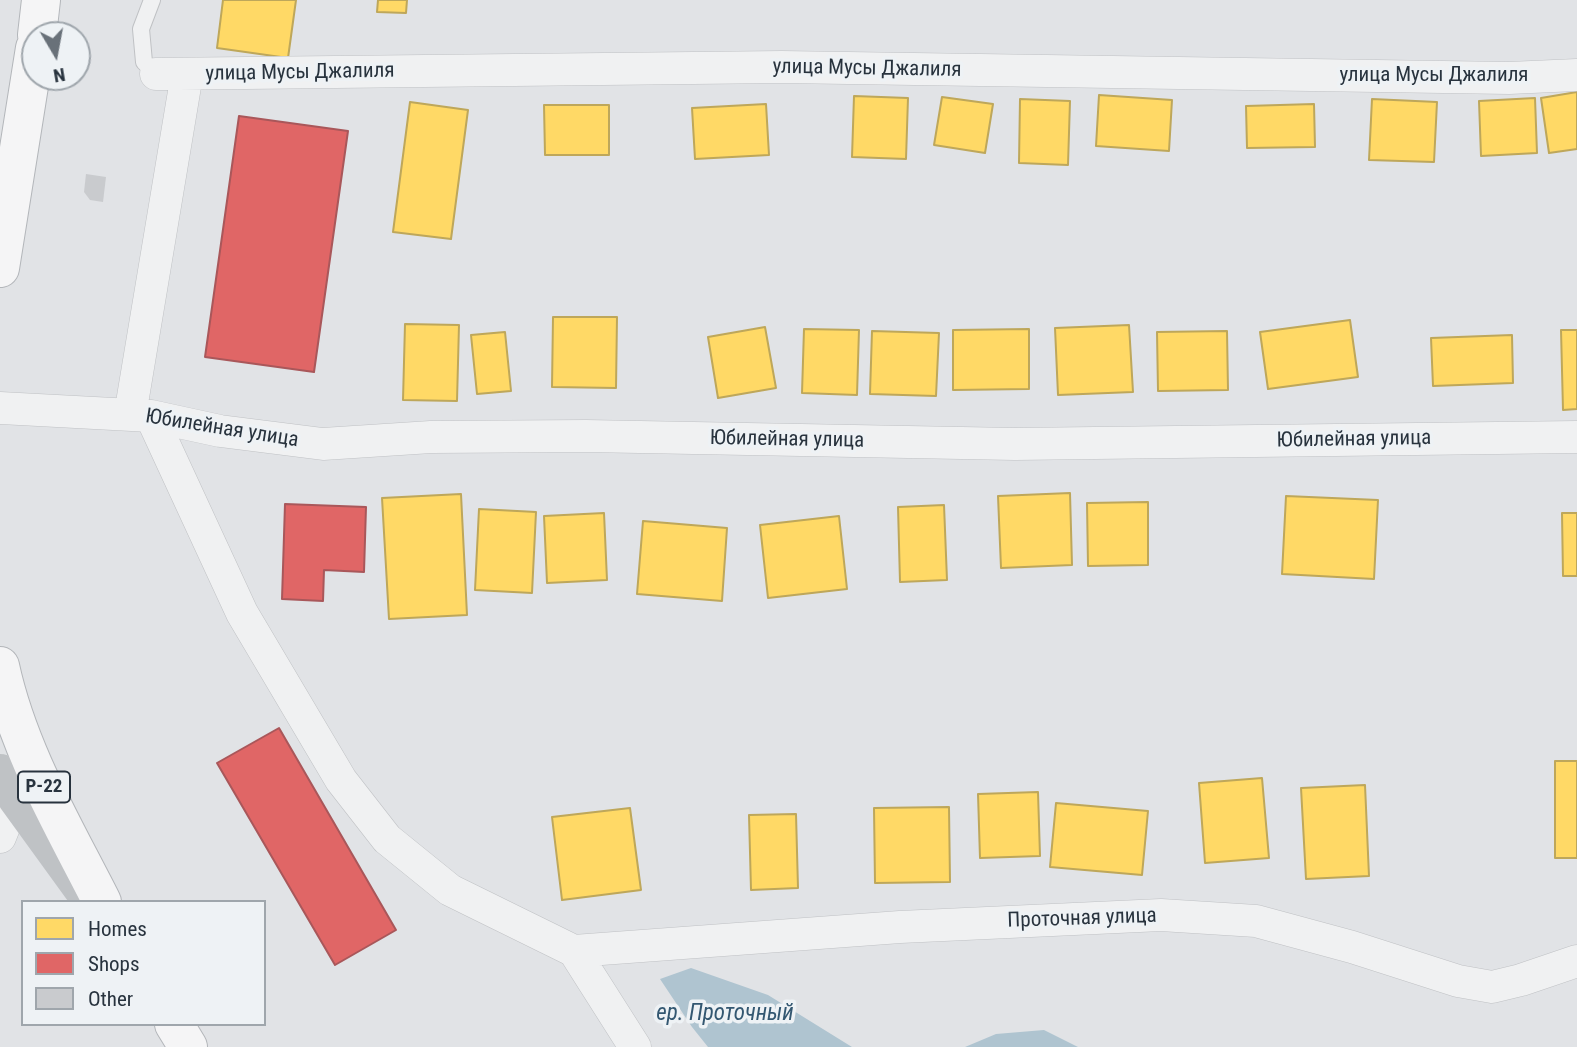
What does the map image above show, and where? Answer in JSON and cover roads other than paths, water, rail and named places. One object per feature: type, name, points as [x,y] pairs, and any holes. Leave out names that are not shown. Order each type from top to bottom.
[{"type":"highway","points":[[39,21],[41,0]]},
{"type":"highway","points":[[0,268],[28,91]]},
{"type":"highway","name":"Р-22","points":[[0,666],[31,761],[102,900]]},
{"type":"highway","points":[[175,1026],[188,1047]]},
{"type":"main road","points":[[8,785],[91,900]]},
{"type":"street","name":"улица Мусы Джалиля","points":[[172,74],[782,67],[1509,78],[1577,75]]},
{"type":"street","points":[[172,74],[141,416],[242,613],[341,780],[387,839],[450,890],[574,951],[635,1047]]},
{"type":"street","name":"Юбилейная улица","points":[[0,408],[141,416],[323,444],[430,437],[1015,444],[1577,437]]},
{"type":"street","points":[[0,837],[8,785]]},
{"type":"street","name":"Проточная улица","points":[[574,951],[900,927],[1161,915],[1256,921],[1352,947],[1458,981],[1492,987],[1577,961]]},
{"type":"lane","points":[[152,0],[141,29],[144,62],[172,74]]},
{"type":"water","name":"ер. Проточный","points":[[691,968],[768,995],[852,1047],[708,1047],[660,979]]},
{"type":"water","points":[[1044,1030],[1078,1047],[965,1047],[996,1034]]}]
